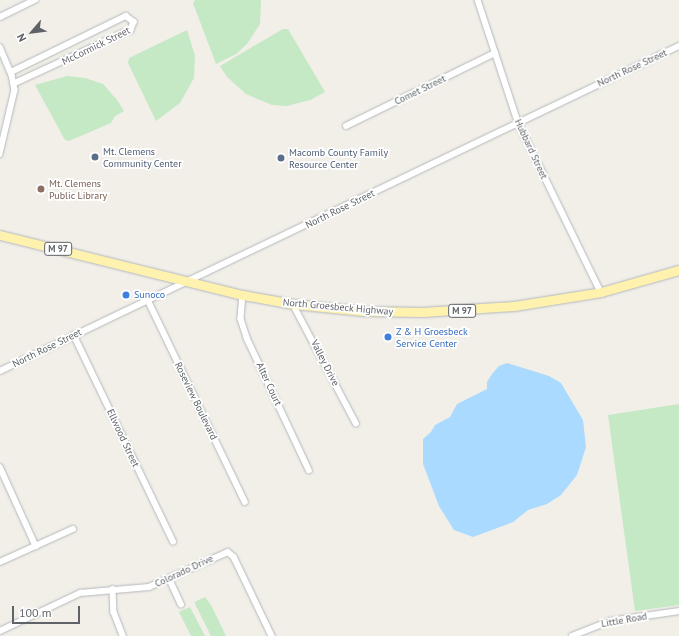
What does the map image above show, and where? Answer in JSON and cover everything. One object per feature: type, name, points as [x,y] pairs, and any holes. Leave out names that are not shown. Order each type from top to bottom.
[{"type":"main road","name":"North Groesbeck Highway","points":[[0,235],[242,295],[293,304],[377,312],[441,312],[514,306],[601,292],[679,270]]},
{"type":"street","points":[[0,16],[34,0]]},
{"type":"street","name":"Hubbard Street","points":[[478,0],[518,122],[601,292]]},
{"type":"street","name":"McCormick Street","points":[[11,72],[126,16],[134,22],[131,30],[14,84]]},
{"type":"street","name":"North Rose Street","points":[[0,371],[679,46]]},
{"type":"street","points":[[0,47],[11,72],[14,84],[14,100],[0,154]]},
{"type":"street","name":"Comet Street","points":[[346,126],[495,53]]},
{"type":"street","name":"Alter Court","points":[[242,295],[241,319],[247,338],[309,470]]},
{"type":"street","name":"Roseview Boulevard","points":[[148,300],[245,502]]},
{"type":"street","name":"Valley Drive","points":[[293,304],[356,423]]},
{"type":"street","name":"Ellwood Street","points":[[74,335],[173,541]]},
{"type":"street","points":[[0,467],[36,546]]},
{"type":"street","points":[[0,562],[73,529]]},
{"type":"street","name":"Colorado Drive","points":[[0,631],[80,592],[149,587],[223,553],[232,554],[272,636]]},
{"type":"street","points":[[169,578],[181,604]]},
{"type":"street","points":[[113,589],[114,616],[123,636]]},
{"type":"street","name":"Little Road","points":[[572,636],[610,621],[679,611]]},
{"type":"green space","points":[[195,0],[261,0],[260,24],[247,44],[236,54],[216,64],[193,3]]},
{"type":"green space","points":[[283,29],[288,29],[325,92],[310,100],[287,106],[272,105],[246,94],[227,77],[220,66]]},
{"type":"green space","points":[[187,30],[195,56],[194,78],[180,103],[156,121],[128,63],[129,58]]},
{"type":"green space","points":[[67,76],[85,78],[103,84],[117,100],[124,111],[115,116],[111,123],[69,141],[65,140],[35,85]]},
{"type":"green space","points":[[679,404],[679,605],[635,611],[608,415]]},
{"type":"green space","points":[[205,597],[211,605],[226,636],[211,636],[195,604],[195,602]]},
{"type":"green space","points":[[190,607],[205,636],[191,636],[179,612]]},
{"type":"water","points":[[507,363],[549,376],[561,383],[583,420],[586,447],[577,475],[561,495],[547,504],[528,510],[513,522],[473,537],[454,530],[439,506],[423,464],[423,439],[431,432],[435,425],[450,417],[457,404],[487,389],[487,382],[492,374],[499,366]]},
{"type":"place","name":"Mt. Clemens Community Center","points":[[95,157]]},
{"type":"place","name":"Macomb County Family Resource Center","points":[[281,158]]},
{"type":"place","name":"Mt. Clemens Public Library","points":[[41,189]]},
{"type":"place","name":"Sunoco","points":[[126,295]]},
{"type":"place","name":"Z & H Groesbeck Service Center","points":[[388,337]]}]
